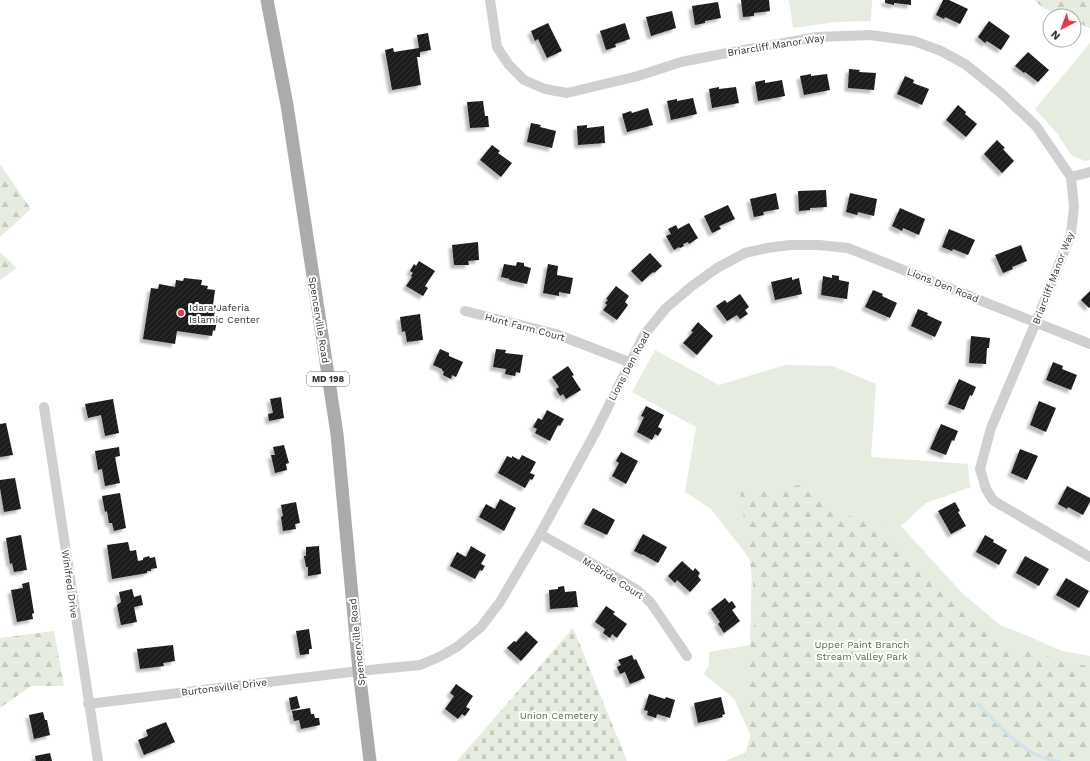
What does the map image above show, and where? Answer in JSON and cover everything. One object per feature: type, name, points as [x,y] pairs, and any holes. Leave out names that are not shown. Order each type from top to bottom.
[{"type":"main road","name":"Spencerville Road","points":[[267,0],[287,105],[337,434],[359,671],[370,761]]},
{"type":"street","name":"Briarcliff Manor Way","points":[[490,0],[497,47],[509,65],[524,80],[545,89],[567,93],[638,76],[681,62],[727,53],[817,37],[870,35],[914,41],[941,51],[965,64],[1002,93],[1036,126],[1071,177],[1074,207],[1071,234],[991,428],[980,469],[986,489],[993,500],[1090,557]]},
{"type":"street","points":[[1071,177],[1090,172]]},
{"type":"street","name":"Lions Den Road","points":[[359,671],[420,665],[457,647],[481,627],[500,602],[540,534],[644,335],[666,308],[692,286],[717,268],[745,253],[790,245],[819,245],[848,248],[1090,344]]},
{"type":"street","name":"Hunt Farm Court","points":[[465,311],[556,334],[629,362]]},
{"type":"street","name":"Winifred Drive","points":[[44,407],[88,704],[98,761]]},
{"type":"street","name":"McBride Court","points":[[540,534],[637,590],[651,603],[687,656]]},
{"type":"street","name":"Burtonsville Drive","points":[[88,704],[359,671]]},
{"type":"green space","points":[[789,0],[872,0],[871,21],[836,22],[793,28]]},
{"type":"green space","points":[[1034,0],[1090,0],[1090,28],[1082,24],[1082,8],[1044,8]]},
{"type":"green space","points":[[1090,43],[1090,160],[1085,161],[1071,155],[1057,133],[1035,109]]},
{"type":"green space","points":[[0,164],[31,209],[0,237]]},
{"type":"green space","points":[[0,252],[17,268],[0,280]]},
{"type":"green space","name":"Upper Paint Branch Stream Valley Park","points":[[655,350],[719,385],[785,365],[832,366],[876,384],[871,457],[968,464],[971,487],[926,503],[901,526],[962,593],[1000,625],[1062,651],[1090,656],[1090,761],[726,761],[756,747],[734,699],[704,674],[709,665],[709,652],[750,645],[752,562],[711,509],[685,492],[696,427],[632,392]]},
{"type":"green space","name":"Upper Paint Branch Stream Valley Park","points":[[802,485],[835,511],[885,528],[999,644],[1090,667],[1090,761],[743,761],[751,734],[747,709],[747,667],[757,611],[740,491]]},
{"type":"green space","name":"Union Cemetery","points":[[573,628],[627,761],[457,761]]},
{"type":"green space","points":[[54,631],[64,686],[31,686],[0,708],[0,638]]},
{"type":"building","points":[[741,0],[769,0],[770,11],[754,13],[754,16],[743,17]]},
{"type":"building","points":[[885,0],[911,0],[911,5],[894,3],[894,5],[885,3]]},
{"type":"building","points":[[943,0],[949,0],[968,9],[960,24],[945,17],[944,19],[936,15]]},
{"type":"building","points":[[718,2],[721,18],[705,21],[705,23],[695,25],[692,6]]},
{"type":"building","points":[[672,11],[676,28],[651,36],[646,17]]},
{"type":"building","points":[[989,21],[1010,36],[1001,50],[987,41],[985,43],[978,37]]},
{"type":"building","points":[[548,23],[562,51],[547,58],[538,39],[535,41],[531,31]]},
{"type":"building","points":[[625,23],[630,39],[615,44],[616,47],[606,50],[600,31]]},
{"type":"building","points":[[428,33],[431,50],[420,52],[420,57],[417,57],[421,85],[392,90],[385,50],[393,48],[394,52],[419,48],[417,35]]},
{"type":"building","points":[[1028,52],[1049,70],[1038,82],[1015,66]]},
{"type":"building","points":[[849,69],[860,70],[859,72],[876,73],[874,90],[848,88]]},
{"type":"building","points":[[811,74],[811,76],[827,74],[830,90],[804,95],[800,76]]},
{"type":"building","points":[[905,76],[914,80],[913,83],[929,89],[922,105],[897,94]]},
{"type":"building","points":[[765,80],[765,83],[782,80],[785,96],[758,101],[755,82]]},
{"type":"building","points":[[719,87],[719,89],[736,87],[739,103],[712,108],[709,89]]},
{"type":"building","points":[[693,98],[697,114],[671,120],[667,101]]},
{"type":"building","points":[[483,101],[485,116],[488,116],[489,127],[470,128],[467,102]]},
{"type":"building","points":[[958,105],[966,112],[965,114],[977,124],[966,137],[946,120]]},
{"type":"building","points":[[648,108],[653,125],[627,132],[622,114],[631,111],[632,113]]},
{"type":"building","points":[[531,123],[556,131],[552,148],[527,142]]},
{"type":"building","points":[[587,125],[587,128],[604,126],[605,143],[578,145],[577,126]]},
{"type":"building","points":[[997,140],[1014,161],[1002,173],[984,154]]},
{"type":"building","points":[[492,145],[500,151],[498,153],[512,163],[501,177],[480,160]]},
{"type":"building","points":[[826,190],[827,207],[810,208],[810,210],[799,211],[798,191]]},
{"type":"building","points":[[776,193],[779,209],[763,212],[764,215],[754,217],[750,199]]},
{"type":"building","points":[[850,193],[877,199],[874,216],[858,212],[857,215],[846,212]]},
{"type":"building","points":[[728,205],[735,219],[719,226],[721,229],[712,233],[704,216]]},
{"type":"building","points":[[900,208],[925,219],[919,235],[903,228],[902,231],[892,226]]},
{"type":"building","points":[[689,223],[698,238],[689,244],[688,242],[683,244],[684,246],[674,250],[666,236],[671,234],[668,229],[676,225],[678,229]]},
{"type":"building","points":[[949,229],[975,240],[968,255],[953,249],[952,251],[942,247]]},
{"type":"building","points":[[478,242],[479,260],[468,261],[469,265],[454,265],[452,245]]},
{"type":"building","points":[[1021,245],[1027,261],[1012,267],[1013,269],[1003,273],[995,255]]},
{"type":"building","points":[[650,253],[662,266],[642,282],[631,271]]},
{"type":"building","points":[[419,261],[435,271],[425,286],[428,288],[423,296],[406,286],[412,277],[411,276],[413,273],[410,271],[414,264],[416,266]]},
{"type":"building","points":[[517,262],[524,263],[524,266],[531,268],[527,284],[501,277],[504,264],[516,266]]},
{"type":"building","points":[[548,264],[558,266],[557,275],[573,278],[570,294],[559,292],[559,296],[543,293]]},
{"type":"building","points":[[832,275],[839,276],[839,280],[849,282],[847,299],[821,295],[823,276],[832,278]]},
{"type":"building","points":[[792,277],[792,280],[799,278],[802,294],[775,300],[771,282]]},
{"type":"building","name":"Idara Jaferia Islamic Center","points":[[184,278],[202,280],[201,285],[208,286],[207,289],[215,290],[213,305],[216,306],[213,321],[217,321],[215,331],[213,330],[212,336],[177,331],[175,344],[143,339],[151,288],[158,289],[159,284],[175,287],[176,280],[183,281]]},
{"type":"building","points":[[616,286],[629,296],[625,302],[628,305],[617,320],[603,310],[607,305],[605,303],[608,300],[606,299]]},
{"type":"building","points":[[873,290],[883,294],[882,296],[897,303],[890,318],[865,307]]},
{"type":"building","points":[[1090,291],[1090,307],[1089,308],[1081,300]]},
{"type":"building","points":[[740,294],[749,307],[745,310],[748,314],[740,319],[737,315],[727,321],[716,306],[725,300],[727,303]]},
{"type":"building","points":[[918,309],[928,313],[927,315],[942,322],[935,337],[911,326]]},
{"type":"building","points":[[420,314],[423,340],[407,342],[405,331],[402,332],[400,317]]},
{"type":"building","points":[[698,322],[713,336],[697,355],[683,343],[693,332],[691,331]]},
{"type":"building","points":[[971,336],[990,338],[989,348],[987,348],[986,364],[969,363]]},
{"type":"building","points":[[440,349],[449,353],[449,356],[463,362],[456,377],[452,375],[451,379],[443,375],[444,372],[442,369],[433,365]]},
{"type":"building","points":[[496,349],[506,350],[505,353],[523,355],[520,373],[516,372],[515,376],[505,374],[506,369],[493,367]]},
{"type":"building","points":[[1053,362],[1063,366],[1062,369],[1077,375],[1071,390],[1046,380]]},
{"type":"building","points":[[568,366],[574,375],[572,376],[581,390],[566,399],[563,394],[560,396],[556,389],[559,387],[552,377]]},
{"type":"building","points":[[959,379],[976,387],[972,396],[970,395],[964,410],[948,404]]},
{"type":"building","points":[[281,397],[284,418],[269,421],[268,414],[273,413],[270,399]]},
{"type":"building","points":[[113,399],[119,433],[105,436],[101,415],[88,418],[85,404]]},
{"type":"building","points":[[1039,401],[1056,408],[1046,432],[1030,425]]},
{"type":"building","points":[[646,406],[664,415],[658,427],[662,429],[658,436],[655,434],[652,440],[637,432],[644,417],[641,416]]},
{"type":"building","points":[[547,410],[564,419],[560,426],[558,425],[550,441],[535,433],[537,429],[533,427],[538,418],[542,420]]},
{"type":"building","points":[[6,423],[13,455],[0,457],[0,424]]},
{"type":"building","points":[[941,424],[958,431],[954,441],[952,440],[946,455],[930,449]]},
{"type":"building","points":[[284,445],[289,463],[286,464],[287,470],[275,473],[271,455],[275,455],[273,447]]},
{"type":"building","points":[[119,447],[120,456],[115,457],[120,483],[105,486],[102,469],[98,470],[95,451]]},
{"type":"building","points":[[1020,449],[1038,456],[1027,480],[1011,473]]},
{"type":"building","points":[[621,452],[638,461],[626,484],[612,476],[619,463],[616,461]]},
{"type":"building","points":[[522,455],[536,462],[530,473],[535,475],[532,480],[530,479],[525,488],[498,473],[507,456],[512,458],[512,456],[519,460]]},
{"type":"building","points":[[15,478],[21,509],[4,512],[0,480]]},
{"type":"building","points":[[1067,486],[1090,498],[1090,502],[1083,515],[1068,507],[1067,509],[1058,504]]},
{"type":"building","points":[[120,493],[126,528],[114,531],[112,523],[109,523],[107,511],[105,512],[102,496]]},
{"type":"building","points":[[500,499],[516,508],[504,531],[479,517],[486,504],[495,509]]},
{"type":"building","points":[[296,502],[300,523],[295,524],[296,529],[283,531],[281,505]]},
{"type":"building","points":[[955,502],[960,511],[958,512],[966,526],[951,534],[938,511]]},
{"type":"building","points":[[593,508],[615,520],[607,535],[584,524]]},
{"type":"building","points":[[643,534],[667,547],[658,563],[634,551]]},
{"type":"building","points":[[21,535],[27,570],[14,572],[12,563],[10,564],[6,538]]},
{"type":"building","points":[[985,535],[994,540],[993,542],[1007,550],[999,565],[976,552]]},
{"type":"building","points":[[128,542],[130,551],[136,550],[138,561],[149,556],[150,558],[155,557],[157,568],[147,571],[147,573],[112,579],[107,545]]},
{"type":"building","points":[[319,546],[321,574],[308,576],[308,567],[306,567],[304,556],[306,556],[306,547]]},
{"type":"building","points":[[471,546],[486,555],[481,564],[485,566],[482,571],[480,570],[475,579],[450,566],[457,552],[466,557]]},
{"type":"building","points":[[1025,556],[1049,569],[1039,586],[1016,573]]},
{"type":"building","points":[[682,561],[693,571],[695,568],[700,573],[698,576],[701,580],[690,592],[677,580],[675,583],[668,576]]},
{"type":"building","points":[[1066,578],[1089,591],[1079,608],[1056,595]]},
{"type":"building","points":[[29,582],[34,613],[32,614],[33,619],[17,622],[11,590],[23,588],[22,584]]},
{"type":"building","points":[[564,586],[565,592],[576,591],[578,607],[550,609],[549,590],[558,589],[558,587]]},
{"type":"building","points":[[132,589],[134,597],[141,595],[143,605],[134,607],[137,622],[121,625],[117,605],[121,602],[119,592]]},
{"type":"building","points":[[725,598],[729,603],[732,601],[736,607],[732,610],[740,621],[724,633],[718,624],[720,622],[711,609]]},
{"type":"building","points":[[606,606],[615,612],[613,614],[627,624],[617,638],[612,634],[610,638],[603,633],[605,629],[595,622]]},
{"type":"building","points":[[309,629],[312,649],[309,649],[309,654],[300,655],[296,631]]},
{"type":"building","points":[[526,631],[538,642],[521,661],[507,648],[514,641],[516,642]]},
{"type":"building","points":[[173,645],[175,661],[163,663],[164,666],[140,669],[137,649]]},
{"type":"building","points":[[632,655],[634,660],[636,659],[645,678],[630,684],[625,672],[620,674],[617,667],[621,665],[618,660]]},
{"type":"building","points":[[456,684],[473,696],[466,707],[470,709],[465,716],[462,714],[458,719],[445,709],[454,696],[450,693]]},
{"type":"building","points":[[649,694],[665,699],[666,697],[675,700],[670,718],[657,714],[656,718],[647,715],[648,711],[644,710]]},
{"type":"building","points":[[297,696],[300,708],[291,710],[289,698]]},
{"type":"building","points":[[721,697],[725,714],[722,715],[723,717],[698,723],[694,703]]},
{"type":"building","points":[[310,708],[311,714],[314,714],[315,718],[319,718],[320,725],[301,729],[299,720],[294,721],[292,711]]},
{"type":"building","points":[[43,712],[45,720],[47,720],[50,735],[34,739],[29,715]]},
{"type":"building","points":[[166,722],[175,742],[144,755],[138,740],[148,736],[146,730]]},
{"type":"building","points":[[50,753],[52,761],[36,761],[35,756]]},
{"type":"waterway","points":[[978,704],[1004,731],[1025,748],[1036,755],[1059,761]]},
{"type":"place","name":"Idara Jaferia Islamic Center","points":[[181,313]]}]
